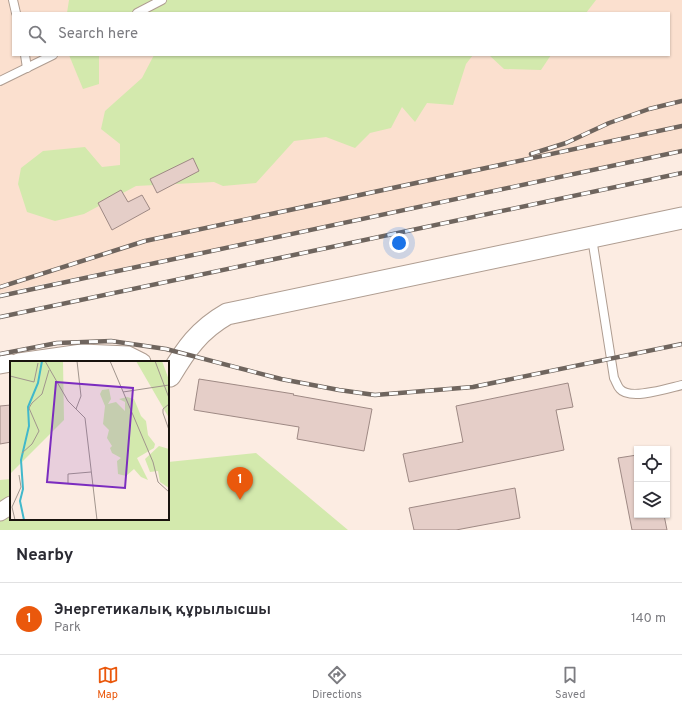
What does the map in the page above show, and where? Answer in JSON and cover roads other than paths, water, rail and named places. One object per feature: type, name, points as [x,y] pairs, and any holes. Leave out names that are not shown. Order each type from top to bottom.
[{"type":"street","points":[[169,378],[183,353],[196,337],[213,322],[227,314],[682,218]]},
{"type":"street","points":[[26,361],[82,353],[128,355],[140,361]]},
{"type":"street","points":[[0,365],[10,363]]},
{"type":"street","points":[[0,512],[10,506]]},
{"type":"lane","points":[[13,0],[16,12]]},
{"type":"lane","points":[[139,12],[162,0]]},
{"type":"lane","points":[[24,56],[27,68]]},
{"type":"lane","points":[[0,81],[51,56]]},
{"type":"lane","points":[[592,238],[614,378],[620,390],[628,394],[639,394],[682,385]]},
{"type":"railway","points":[[531,154],[566,143],[609,123],[649,109],[682,101]]},
{"type":"railway","points":[[0,287],[145,241],[682,126]]},
{"type":"railway","points":[[0,296],[682,151]]},
{"type":"railway","points":[[0,317],[682,173]]},
{"type":"railway","points":[[0,354],[57,343],[111,341],[166,349],[281,379],[375,395],[473,387],[682,344]]},
{"type":"place","name":"Энергетикалық құрылысшы","points":[[240,500]]}]
